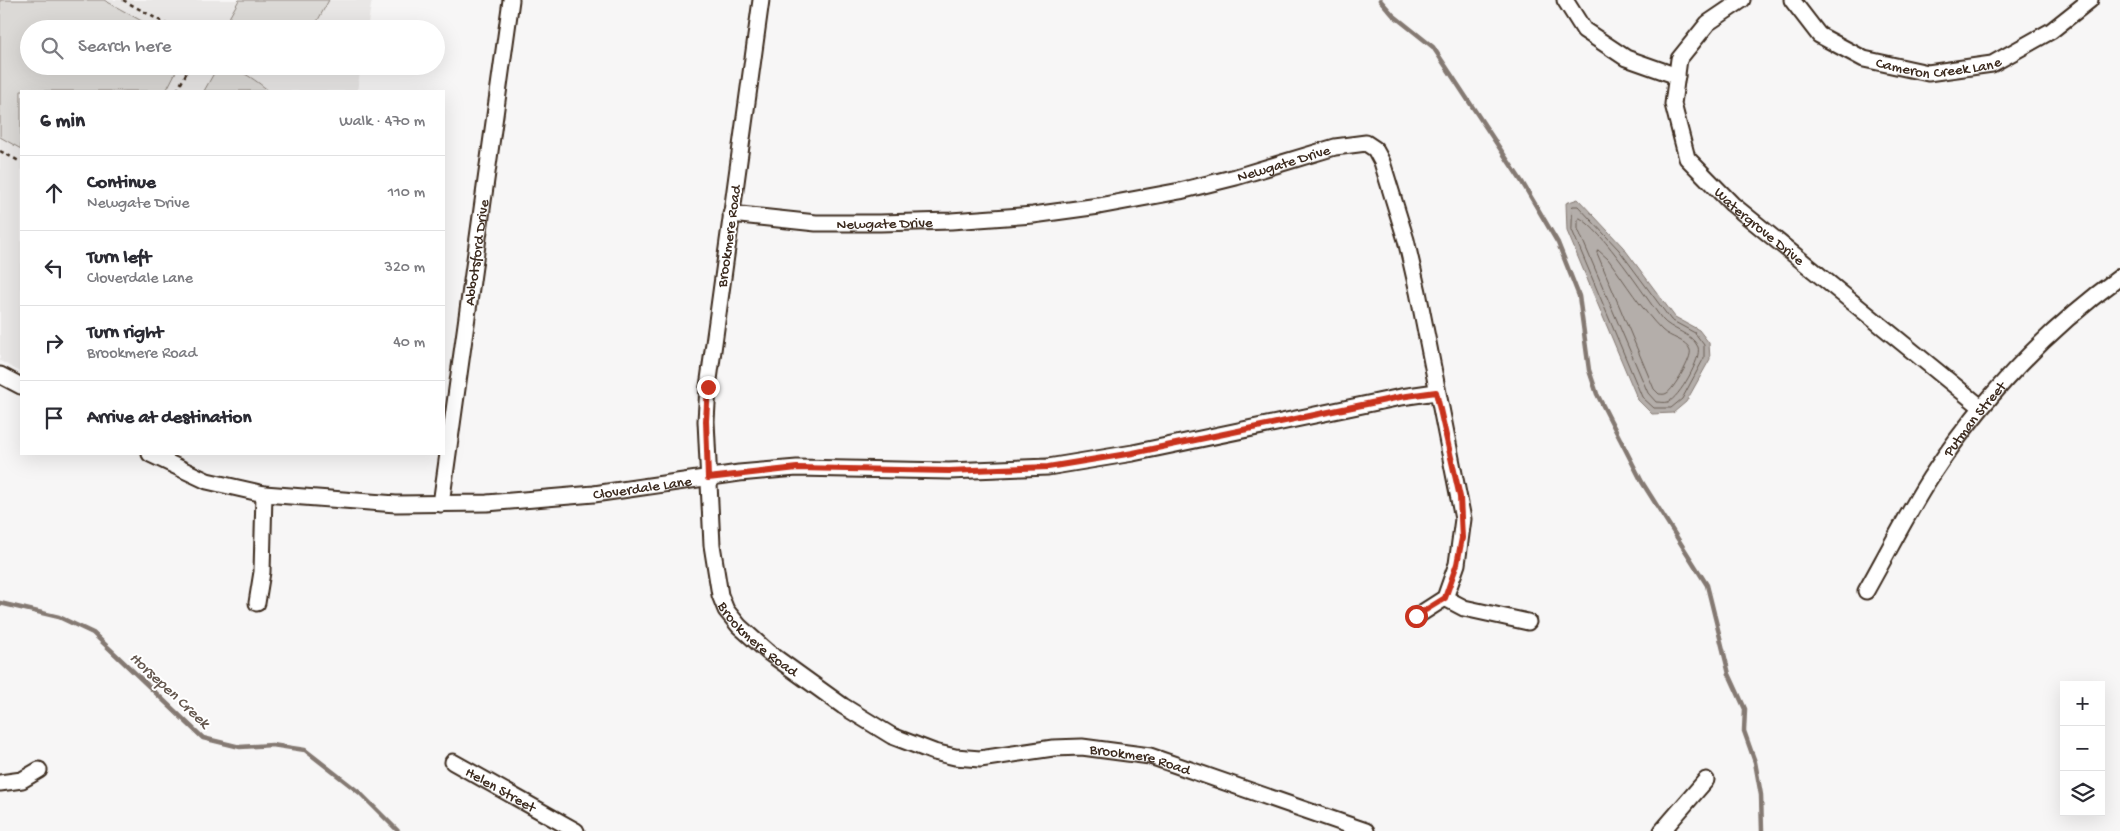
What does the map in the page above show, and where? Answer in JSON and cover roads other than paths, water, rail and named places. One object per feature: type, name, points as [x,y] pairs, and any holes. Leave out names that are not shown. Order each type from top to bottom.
[{"type":"street","name":"Abbotsford Drive","points":[[441,504],[511,0]]},
{"type":"street","name":"Brookmere Road","points":[[761,0],[708,387],[706,421],[708,478],[717,582],[720,596],[731,618],[768,652],[843,706],[892,736],[934,752],[955,757],[980,759],[1053,748],[1082,747],[1150,756],[1366,831]]},
{"type":"street","points":[[1565,0],[1584,30],[1626,58],[1677,76]]},
{"type":"street","name":"Watergrove Drive","points":[[1742,0],[1708,23],[1679,60],[1674,104],[1687,158],[1732,204],[1981,407]]},
{"type":"street","name":"Cameron Creek Lane","points":[[1792,0],[1819,35],[1864,60],[1928,72],[1992,64],[2051,32],[2090,0]]},
{"type":"street","name":"Newgate Drive","points":[[731,214],[816,222],[880,224],[1033,215],[1098,206],[1180,191],[1236,177],[1335,147],[1366,143],[1375,149],[1382,162],[1406,240],[1428,338],[1436,392],[1460,497],[1463,519],[1457,564],[1445,598]]},
{"type":"street","name":"Putman Street","points":[[1866,591],[1929,480],[1981,407],[2015,367],[2064,322],[2120,277]]},
{"type":"street","points":[[0,375],[20,385]]},
{"type":"street","name":"Cloverdale Lane","points":[[152,455],[207,481],[264,494],[396,504],[549,499],[797,468],[949,471],[1048,467],[1133,453],[1400,397],[1436,392]]},
{"type":"street","points":[[257,602],[262,572],[264,494]]},
{"type":"street","points":[[1416,616],[1445,598],[1464,608],[1528,622]]},
{"type":"street","name":"Helen Street","points":[[453,762],[576,831]]},
{"type":"street","points":[[0,783],[22,780],[39,770]]},
{"type":"street","points":[[1662,831],[1706,780]]},
{"type":"water","points":[[1578,199],[1623,247],[1675,317],[1699,330],[1709,343],[1710,359],[1686,402],[1673,413],[1652,414],[1638,400],[1567,231],[1566,203]]},
{"type":"waterway","points":[[1380,0],[1393,15],[1433,47],[1522,182],[1558,243],[1579,296],[1589,370],[1597,394],[1642,482],[1707,585],[1729,674],[1745,709],[1744,731],[1755,762],[1761,795],[1762,831]]},
{"type":"waterway","name":"Horsepen Creek","points":[[0,603],[59,617],[93,633],[203,738],[240,747],[272,745],[305,750],[360,793],[398,831]]}]
